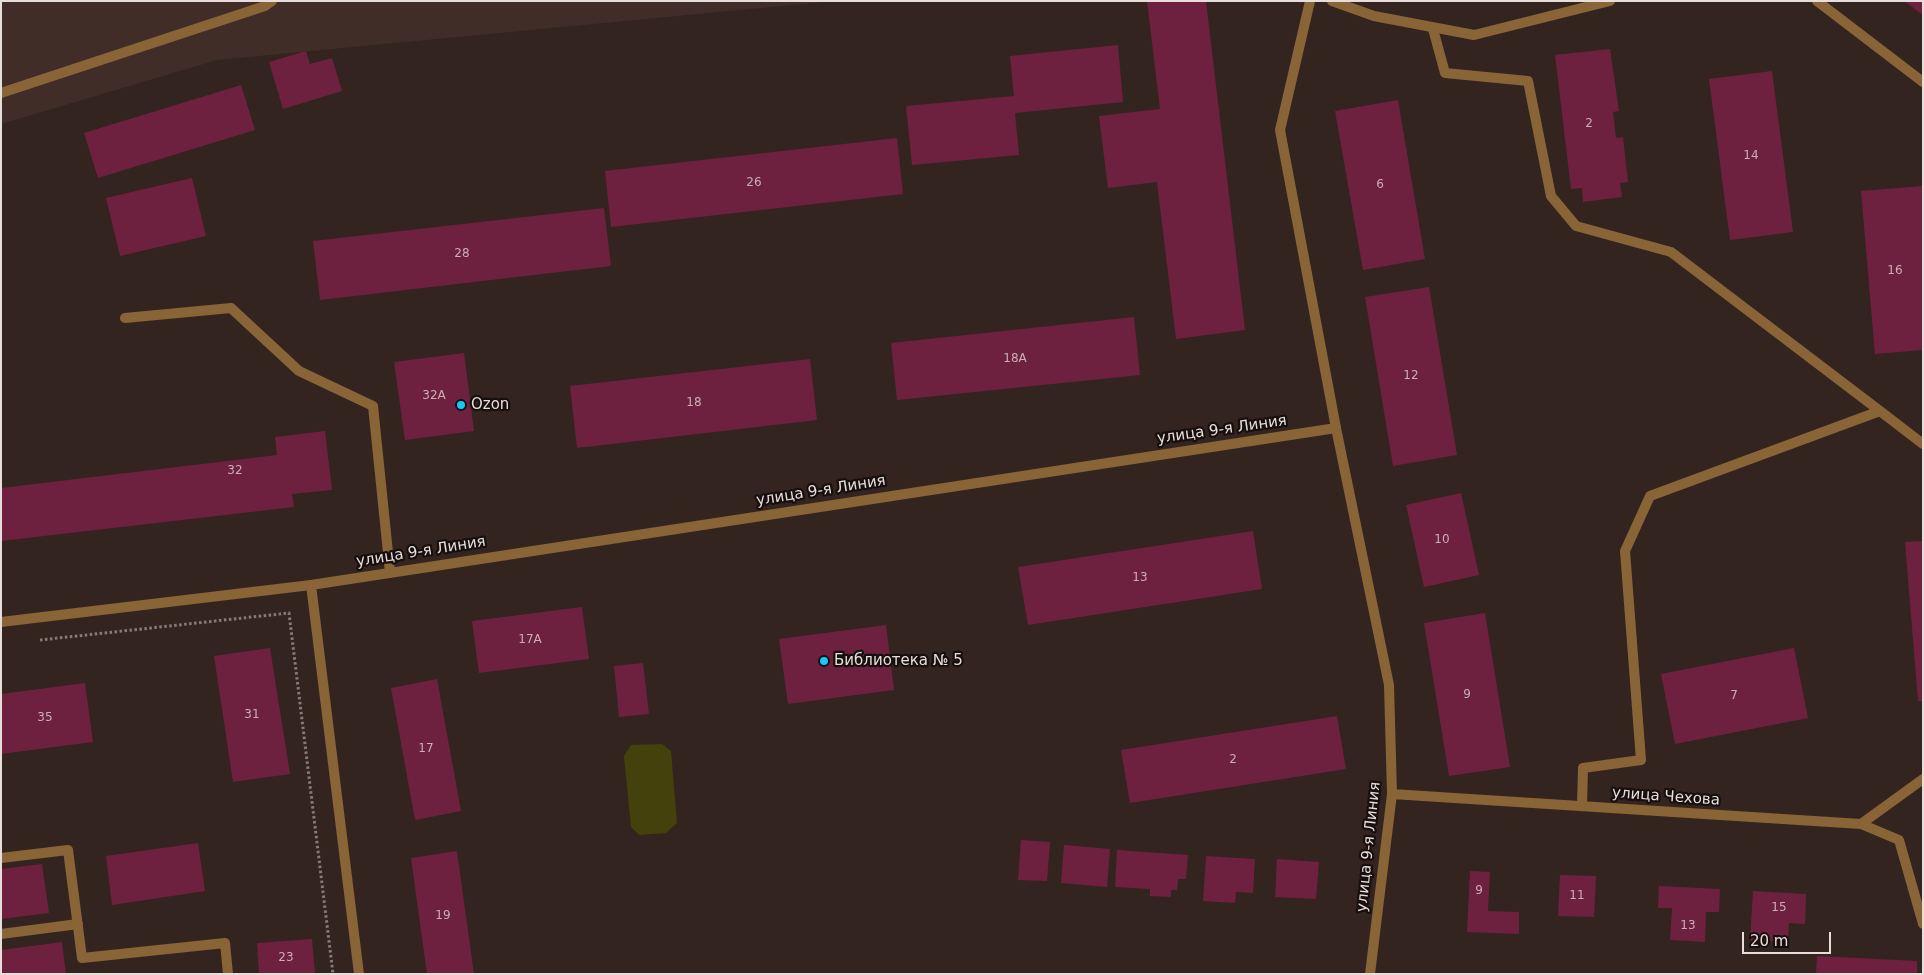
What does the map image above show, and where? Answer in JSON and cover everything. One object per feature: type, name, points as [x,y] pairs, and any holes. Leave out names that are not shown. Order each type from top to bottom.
[{"type":"street","points":[[1,93],[265,6],[272,1]]},
{"type":"street","name":"улица 9-я Линия","points":[[1310,1],[1280,130],[1336,428],[1389,685],[1392,794],[1370,974]]},
{"type":"street","points":[[1332,1],[1374,16],[1433,29],[1474,35],[1610,1]]},
{"type":"street","points":[[1816,1],[1923,82]]},
{"type":"street","points":[[1433,29],[1445,73],[1528,81],[1551,196],[1576,226],[1671,252],[1923,444]]},
{"type":"street","points":[[124,318],[231,308],[299,371],[372,406],[390,572]]},
{"type":"street","points":[[1582,806],[1583,768],[1641,760],[1625,551],[1650,496],[1880,411]]},
{"type":"street","name":"улица 9-я Линия","points":[[1,622],[311,585],[1336,428]]},
{"type":"street","points":[[311,585],[359,974]]},
{"type":"street","points":[[1861,824],[1923,779]]},
{"type":"street","name":"улица Чехова","points":[[1392,794],[1861,824],[1899,840],[1923,924]]},
{"type":"street","points":[[1,858],[68,850],[82,958],[225,943],[228,974]]},
{"type":"street","points":[[1,934],[78,924]]},
{"type":"path","points":[[31,641],[289,613],[333,974]]},
{"type":"shaded area","points":[[1,1],[834,1],[217,60],[1,124]]},
{"type":"shaded area","points":[[662,744],[671,751],[677,823],[666,833],[639,835],[631,827],[624,756],[631,745]]},
{"type":"building","points":[[1147,1],[1206,1],[1245,330],[1176,339],[1157,182],[1108,188],[1099,116],[1160,109]]},
{"type":"building","points":[[1904,1],[1923,1],[1923,15]]},
{"type":"building","points":[[1118,45],[1123,102],[1015,113],[1019,155],[912,165],[906,106],[1014,96],[1010,56]]},
{"type":"building","points":[[1610,49],[1619,111],[1613,112],[1616,138],[1623,137],[1628,182],[1620,183],[1622,197],[1583,202],[1582,188],[1571,189],[1555,55]]},
{"type":"building","points":[[306,51],[310,64],[332,58],[342,91],[283,109],[269,62]]},
{"type":"building","points":[[1772,71],[1793,232],[1730,240],[1709,79]]},
{"type":"building","points":[[241,85],[255,130],[98,178],[84,133]]},
{"type":"building","points":[[1398,100],[1425,259],[1363,270],[1335,111]]},
{"type":"building","points":[[897,138],[903,194],[611,227],[605,171]]},
{"type":"building","points":[[192,178],[206,236],[120,256],[106,198]]},
{"type":"building","points":[[1923,186],[1923,350],[1875,354],[1861,191]]},
{"type":"building","points":[[604,208],[611,266],[320,300],[313,241]]},
{"type":"building","points":[[1429,287],[1457,455],[1393,466],[1365,297]]},
{"type":"building","points":[[1134,317],[1140,375],[897,400],[891,343]]},
{"type":"building","points":[[464,353],[474,431],[405,440],[394,362]]},
{"type":"building","points":[[810,359],[817,420],[577,448],[570,386]]},
{"type":"building","points":[[325,431],[332,490],[292,494],[294,507],[1,541],[1,488],[277,455],[275,437]]},
{"type":"building","points":[[1461,493],[1479,575],[1424,587],[1406,505]]},
{"type":"building","points":[[1253,531],[1262,589],[1028,625],[1018,567]]},
{"type":"building","points":[[1923,541],[1923,701],[1918,701],[1905,542]]},
{"type":"building","points":[[582,607],[589,659],[479,673],[472,621]]},
{"type":"building","points":[[1485,613],[1510,767],[1449,776],[1424,623]]},
{"type":"building","points":[[886,625],[894,690],[788,704],[779,639]]},
{"type":"building","points":[[270,648],[290,774],[233,782],[214,656]]},
{"type":"building","points":[[1794,648],[1808,718],[1675,744],[1661,674]]},
{"type":"building","points":[[643,663],[649,714],[619,717],[614,666]]},
{"type":"building","points":[[437,679],[461,811],[415,820],[391,688]]},
{"type":"building","points":[[85,683],[93,742],[1,754],[1,694]]},
{"type":"building","points":[[1337,716],[1346,769],[1130,803],[1121,750]]},
{"type":"building","points":[[1021,840],[1050,842],[1047,881],[1018,880]]},
{"type":"building","points":[[198,843],[205,891],[112,905],[106,856]]},
{"type":"building","points":[[1064,845],[1110,849],[1107,887],[1061,883]]},
{"type":"building","points":[[1117,850],[1188,855],[1186,879],[1178,879],[1177,890],[1171,890],[1171,897],[1150,896],[1150,889],[1115,887]]},
{"type":"building","points":[[457,851],[474,974],[427,974],[411,858]]},
{"type":"building","points":[[1206,856],[1255,859],[1253,893],[1236,892],[1235,903],[1203,901]]},
{"type":"building","points":[[1277,859],[1319,862],[1316,899],[1275,897]]},
{"type":"building","points":[[42,864],[49,913],[1,919],[1,869]]},
{"type":"building","points":[[1470,871],[1490,872],[1488,911],[1519,912],[1519,934],[1467,932]]},
{"type":"building","points":[[1560,875],[1596,876],[1594,917],[1558,916]]},
{"type":"building","points":[[1659,886],[1720,889],[1719,912],[1706,912],[1705,942],[1670,940],[1672,908],[1658,908]]},
{"type":"building","points":[[1753,891],[1806,894],[1805,924],[1789,923],[1788,942],[1750,940]]},
{"type":"building","points":[[312,939],[315,974],[259,974],[257,943]]},
{"type":"building","points":[[62,942],[66,974],[1,974],[1,950]]},
{"type":"building","points":[[1817,956],[1917,961],[1917,974],[1816,974]]},
{"type":"place","name":"Ozon","points":[[461,405]]},
{"type":"place","name":"Библиотека № 5","points":[[824,661]]}]
